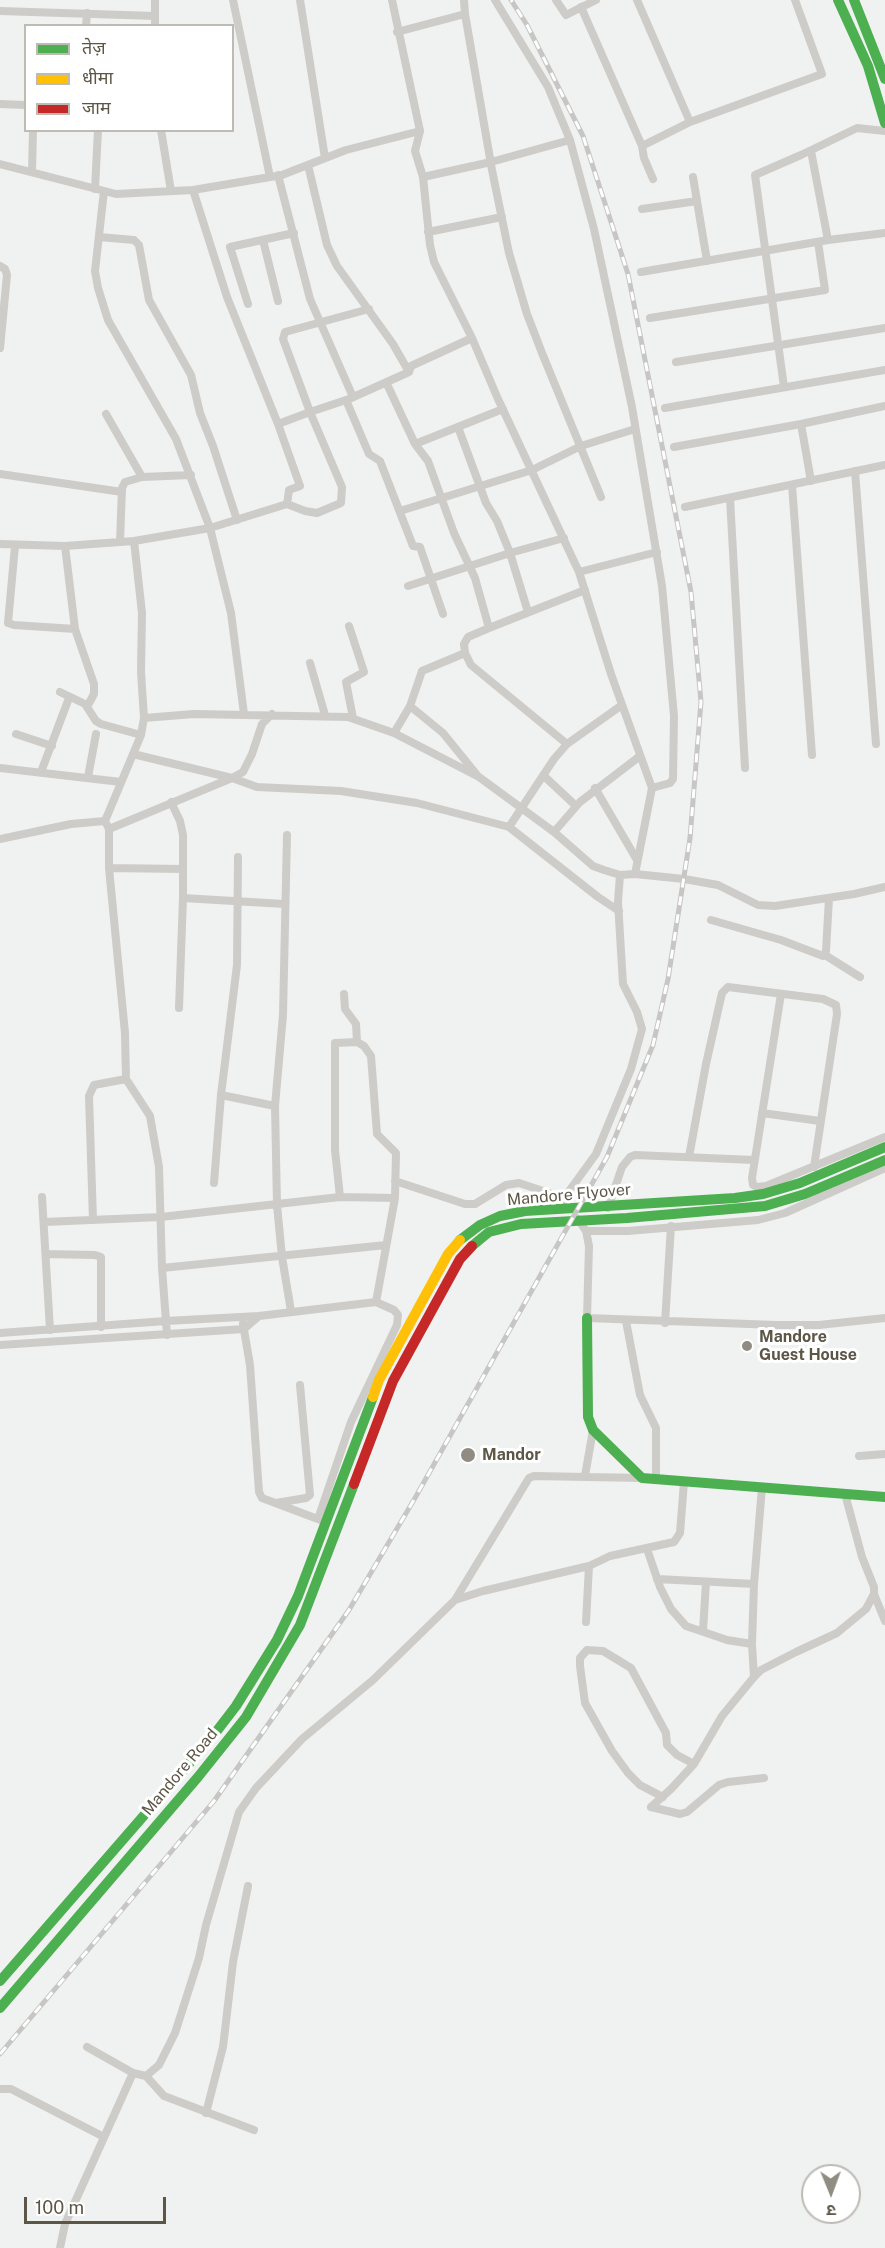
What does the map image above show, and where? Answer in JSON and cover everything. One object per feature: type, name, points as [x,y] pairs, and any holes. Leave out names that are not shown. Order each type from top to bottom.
[{"type":"main road","points":[[838,0],[868,66],[885,123]]},
{"type":"main road","points":[[854,0],[885,79]]},
{"type":"main road","name":"Mandore Flyover","points":[[0,1981],[213,1736],[236,1706],[277,1640],[298,1596],[322,1521],[338,1488],[379,1380],[448,1254],[464,1236],[480,1225],[500,1216],[525,1211],[735,1198],[763,1194],[800,1183],[885,1147]]},
{"type":"main road","name":"Mandore Flyover","points":[[337,1527],[393,1381],[424,1320],[460,1259],[473,1244],[489,1232],[521,1224],[627,1218],[765,1206],[805,1194],[885,1160]]},
{"type":"main road","points":[[587,1318],[586,1400],[588,1417],[593,1430],[642,1478],[885,1497]]},
{"type":"main road","name":"Mandore Road","points":[[0,2008],[198,1777],[246,1717],[300,1625],[337,1527]]},
{"type":"street","points":[[155,0],[155,24]]},
{"type":"street","points":[[234,0],[274,176],[294,233],[310,299],[350,398],[369,454],[380,461],[413,546],[420,547],[443,614]]},
{"type":"street","points":[[300,0],[325,158]]},
{"type":"street","points":[[392,0],[420,131],[415,151],[423,177],[428,232],[434,262],[472,338],[579,572],[622,705],[652,788],[635,873]]},
{"type":"street","points":[[464,0],[509,253],[527,314],[601,497]]},
{"type":"street","points":[[495,0],[548,87],[570,140],[594,229],[635,429],[657,552],[672,689],[673,779],[670,783],[652,788]]},
{"type":"street","points":[[556,0],[566,15],[596,0]]},
{"type":"street","points":[[637,0],[690,122]]},
{"type":"street","points":[[642,146],[690,122],[822,74],[795,0]]},
{"type":"street","points":[[581,7],[642,146],[644,158],[653,179]]},
{"type":"street","points":[[0,11],[155,16]]},
{"type":"street","points":[[86,24],[87,14]]},
{"type":"street","points":[[397,32],[465,14]]},
{"type":"street","points":[[0,104],[24,105]]},
{"type":"street","points":[[784,387],[755,175],[857,128],[885,131]]},
{"type":"street","points":[[0,164],[116,194],[194,190],[274,176],[346,150],[420,131]]},
{"type":"street","points":[[32,172],[33,132]]},
{"type":"street","points":[[95,189],[98,132]]},
{"type":"street","points":[[161,132],[171,191]]},
{"type":"street","points":[[423,177],[491,162],[570,140]]},
{"type":"street","points":[[811,151],[828,240]]},
{"type":"street","points":[[308,165],[327,245],[337,266],[393,344],[409,372]]},
{"type":"street","points":[[693,177],[707,261]]},
{"type":"street","points":[[194,190],[227,297],[278,424],[300,486],[290,490],[287,504]]},
{"type":"street","points":[[104,191],[95,271],[98,288],[108,320],[176,439],[210,528],[231,613],[244,714]]},
{"type":"street","points":[[642,209],[697,201]]},
{"type":"street","points":[[428,232],[501,217]]},
{"type":"street","points":[[248,304],[230,247],[294,233]]},
{"type":"street","points":[[641,272],[765,250],[885,233]]},
{"type":"street","points":[[99,237],[134,240],[139,245],[149,300],[193,382],[200,413],[237,520]]},
{"type":"street","points":[[263,240],[278,301]]},
{"type":"street","points":[[650,318],[825,290],[818,242]]},
{"type":"street","points":[[0,266],[5,269],[7,275],[0,348]]},
{"type":"street","points":[[0,544],[65,546],[134,541],[210,528],[287,504],[317,513],[341,503],[342,487],[310,412],[283,335],[285,332],[369,309]]},
{"type":"street","points":[[676,362],[885,328]]},
{"type":"street","points":[[278,424],[350,398],[409,372],[411,366],[472,338]]},
{"type":"street","points":[[665,408],[885,370]]},
{"type":"street","points":[[386,382],[415,444],[428,461],[454,533],[475,578],[489,627]]},
{"type":"street","points":[[675,447],[885,406]]},
{"type":"street","points":[[415,444],[503,409]]},
{"type":"street","points":[[105,414],[142,477]]},
{"type":"street","points":[[801,424],[811,481]]},
{"type":"street","points":[[458,427],[479,486],[510,553],[528,612]]},
{"type":"street","points":[[400,512],[532,470],[581,446],[635,429]]},
{"type":"street","points":[[685,507],[885,465]]},
{"type":"street","points":[[855,471],[876,744]]},
{"type":"street","points":[[0,474],[122,492]]},
{"type":"street","points":[[120,542],[122,492],[125,482],[142,477],[191,475]]},
{"type":"street","points":[[792,485],[812,755]]},
{"type":"street","points":[[730,498],[745,768]]},
{"type":"street","points":[[408,586],[564,538]]},
{"type":"street","points":[[134,541],[142,613],[141,672],[144,718],[141,735],[121,782],[108,828],[109,868],[125,1033],[126,1079],[150,1116],[159,1167],[162,1268],[167,1335]]},
{"type":"street","points":[[15,546],[4,613],[9,624],[75,629]]},
{"type":"street","points":[[65,546],[75,629],[94,684],[94,694],[87,707]]},
{"type":"street","points":[[579,572],[657,552]]},
{"type":"street","points":[[567,744],[471,665],[465,653],[464,644],[468,637],[489,627],[585,590]]},
{"type":"street","points":[[349,626],[364,672],[346,682],[353,718]]},
{"type":"street","points":[[394,734],[410,706],[424,669],[465,653]]},
{"type":"street","points":[[310,663],[325,715]]},
{"type":"street","points":[[60,692],[85,704],[96,721],[141,735]]},
{"type":"street","points":[[41,772],[69,698]]},
{"type":"street","points":[[509,827],[519,809],[567,744],[622,705]]},
{"type":"street","points":[[410,706],[442,733],[479,777],[519,809],[554,832],[593,866],[621,878],[635,873],[718,885],[758,905],[775,906],[885,887]]},
{"type":"street","points":[[144,718],[194,714],[325,715],[353,718],[394,734],[479,777]]},
{"type":"street","points":[[0,839],[71,824],[108,828],[173,806],[243,772],[262,724],[272,714]]},
{"type":"street","points":[[16,734],[52,746]]},
{"type":"street","points":[[88,777],[96,734]]},
{"type":"street","points":[[134,754],[232,778],[257,787],[341,791],[417,803],[509,827],[598,897],[619,906]]},
{"type":"street","points":[[554,832],[595,788],[640,756]]},
{"type":"street","points":[[0,768],[121,782]]},
{"type":"street","points":[[544,776],[576,806]]},
{"type":"street","points":[[595,788],[637,860]]},
{"type":"street","points":[[173,806],[183,835],[179,1008]]},
{"type":"street","points":[[287,835],[283,1015],[275,1106],[277,1205],[282,1257],[291,1311]]},
{"type":"street","points":[[214,1183],[221,1095],[237,965],[238,857]]},
{"type":"street","points":[[109,868],[183,869]]},
{"type":"street","points":[[564,1198],[596,1154],[631,1069],[642,1029],[637,1012],[623,984],[619,906],[621,878]]},
{"type":"street","points":[[183,898],[284,904]]},
{"type":"street","points":[[825,953],[829,898]]},
{"type":"street","points":[[711,920],[825,953],[860,977]]},
{"type":"street","points":[[689,1157],[706,1064],[724,989],[728,987],[824,999],[836,1005],[837,1014],[814,1167]]},
{"type":"street","points":[[344,994],[345,1009],[356,1024],[357,1042]]},
{"type":"street","points":[[781,994],[754,1160],[753,1185],[766,1186],[885,1137]]},
{"type":"street","points":[[340,1197],[335,1150],[335,1043],[357,1042],[364,1046],[371,1056],[377,1134],[396,1153],[395,1198],[376,1302]]},
{"type":"street","points":[[93,1220],[89,1096],[94,1085],[126,1079]]},
{"type":"street","points":[[221,1095],[275,1106]]},
{"type":"street","points":[[762,1113],[820,1121]]},
{"type":"street","points":[[601,1231],[619,1174],[630,1157],[641,1154],[754,1160]]},
{"type":"street","points":[[586,1231],[628,1231],[739,1222],[785,1213],[885,1168]]},
{"type":"street","points":[[395,1181],[465,1204],[476,1204],[506,1185],[519,1183],[564,1198],[586,1231],[589,1246],[587,1318],[665,1323],[819,1325],[885,1318]]},
{"type":"street","points":[[42,1197],[50,1330]]},
{"type":"street","points":[[44,1222],[161,1217],[340,1197],[395,1198]]},
{"type":"street","points":[[665,1323],[670,1226]]},
{"type":"street","points":[[162,1268],[387,1245]]},
{"type":"street","points":[[46,1254],[101,1257],[101,1327]]},
{"type":"street","points":[[0,1333],[166,1321],[259,1316],[376,1302],[394,1310],[398,1320],[351,1422],[322,1521],[262,1498],[258,1487],[250,1365],[242,1317]]},
{"type":"street","points":[[0,1345],[244,1329],[259,1316]]},
{"type":"street","points":[[626,1321],[640,1395],[656,1428],[656,1479]]},
{"type":"street","points":[[275,1503],[306,1498],[310,1495],[300,1386]]},
{"type":"street","points":[[585,1476],[593,1430]]},
{"type":"street","points":[[859,1456],[885,1454]]},
{"type":"street","points":[[146,2076],[159,2066],[175,2033],[199,1958],[206,1925],[239,1812],[256,1788],[302,1739],[373,1680],[455,1600],[529,1479],[534,1476],[642,1478]]},
{"type":"street","points":[[455,1600],[483,1591],[589,1566],[610,1556],[674,1542],[680,1533],[684,1482]]},
{"type":"street","points":[[754,1677],[752,1644],[754,1584],[762,1487]]},
{"type":"street","points":[[845,1494],[862,1557],[885,1621]]},
{"type":"street","points":[[647,1549],[657,1579],[671,1609],[686,1626],[728,1640],[752,1644]]},
{"type":"street","points":[[586,1622],[589,1566]]},
{"type":"street","points":[[657,1579],[754,1584]]},
{"type":"street","points":[[703,1631],[706,1582]]},
{"type":"street","points":[[764,1778],[719,1785],[687,1812],[680,1814],[651,1807],[694,1764],[722,1716],[761,1670],[837,1633],[866,1609],[874,1594]]},
{"type":"street","points":[[663,1797],[640,1785],[628,1773],[612,1751],[585,1703],[579,1666],[580,1658],[587,1650],[603,1651],[631,1668],[666,1733],[667,1745],[677,1755],[694,1764]]},
{"type":"street","points":[[206,2113],[223,2047],[233,1962],[248,1886]]},
{"type":"street","points":[[87,2047],[133,2073],[146,2076],[164,2096],[254,2130]]},
{"type":"street","points":[[60,2248],[65,2224],[133,2073]]},
{"type":"street","points":[[0,2089],[11,2089],[104,2137]]},
{"type":"railway","points":[[0,2054],[214,1801],[349,1610],[415,1498],[607,1157],[653,1045],[668,979],[690,838],[701,702],[691,592],[628,274],[583,136],[527,25],[511,0]]},
{"type":"traffic: fast","points":[[838,0],[868,66],[885,123]]},
{"type":"traffic: fast","points":[[854,0],[885,79]]},
{"type":"traffic: fast","points":[[460,1240],[480,1225],[500,1216],[525,1211],[735,1198],[763,1194],[800,1183],[885,1147]]},
{"type":"traffic: fast","points":[[472,1246],[489,1232],[521,1224],[627,1218],[765,1206],[805,1194],[885,1160]]},
{"type":"traffic: fast","points":[[587,1318],[588,1417],[593,1430],[642,1478],[885,1497]]},
{"type":"traffic: fast","points":[[0,1981],[213,1736],[236,1706],[277,1640],[298,1596],[373,1397]]},
{"type":"traffic: fast","points":[[0,2008],[198,1777],[246,1717],[300,1625],[354,1484]]},
{"type":"traffic: slow","points":[[373,1397],[379,1380],[448,1254],[460,1240]]},
{"type":"traffic: jam","points":[[354,1484],[393,1381],[460,1259],[472,1246]]},
{"type":"place","name":"Mandore Guest House","points":[[747,1346]]},
{"type":"place","name":"Mandor","points":[[468,1455]]}]
